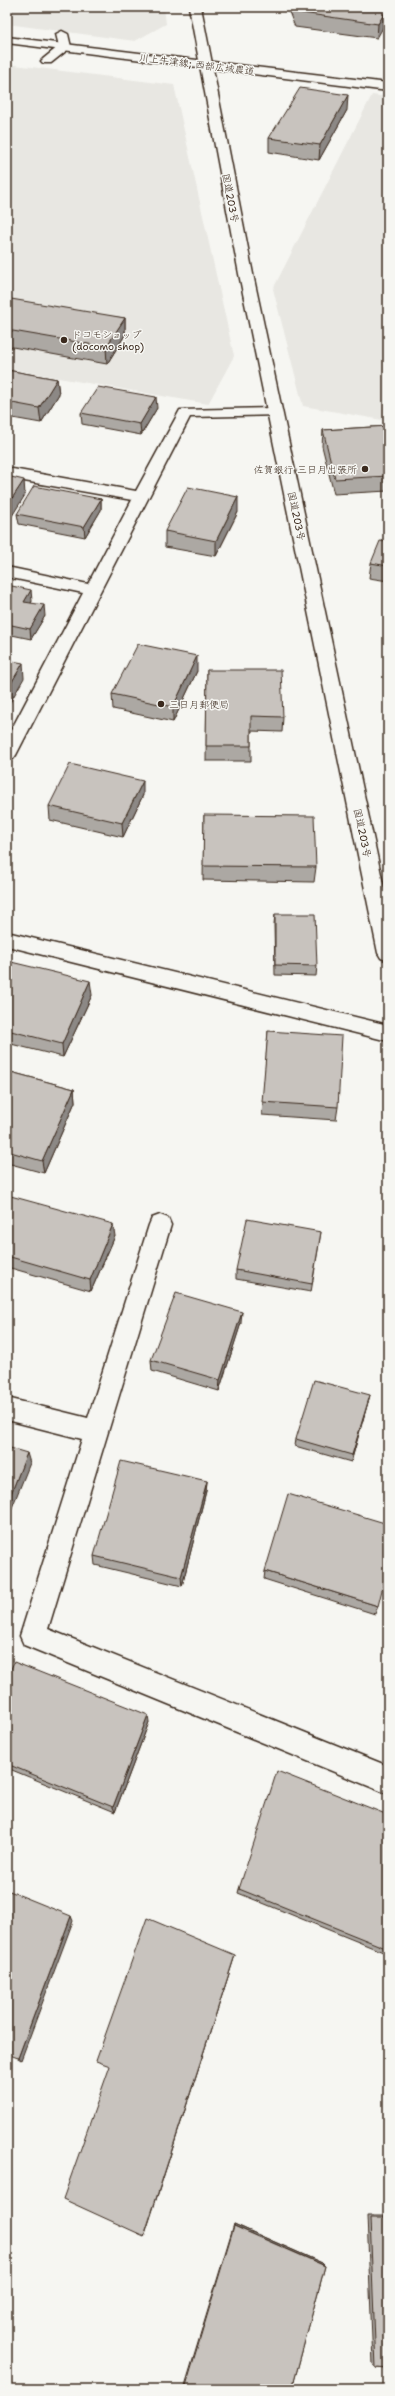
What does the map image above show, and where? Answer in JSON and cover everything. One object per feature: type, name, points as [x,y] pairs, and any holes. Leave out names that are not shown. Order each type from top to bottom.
[{"type":"main road","name":"国道203号","points":[[195,7],[205,65],[275,412],[388,953]]},
{"type":"main road","points":[[47,61],[65,47],[62,34]]},
{"type":"main road","name":"川上牛津線; 西部広域農道","points":[[7,40],[388,87]]},
{"type":"main road","points":[[7,755],[184,413],[275,412]]},
{"type":"main road","points":[[7,473],[141,497]]},
{"type":"main road","points":[[7,572],[93,590]]},
{"type":"main road","points":[[7,939],[388,1033]]},
{"type":"main road","points":[[160,1225],[33,1636],[388,1780]]},
{"type":"main road","points":[[7,1409],[96,1431]]},
{"type":"shaded area","points":[[7,7],[164,7],[166,24],[135,41],[7,24]]},
{"type":"shaded area","points":[[7,64],[174,85],[234,356],[208,404],[7,369]]},
{"type":"shaded area","points":[[372,95],[388,97],[388,421],[303,406],[273,289]]},
{"type":"building","points":[[293,7],[388,7],[378,24],[295,12]]},
{"type":"building","points":[[300,88],[348,95],[320,145],[269,138]]},
{"type":"building","points":[[11,299],[125,318],[106,347],[7,330],[7,305]]},
{"type":"building","points":[[7,370],[57,379],[39,408],[7,402]]},
{"type":"building","points":[[98,387],[156,397],[140,424],[81,413]]},
{"type":"building","points":[[388,426],[388,476],[335,479],[323,430]]},
{"type":"building","points":[[7,476],[24,480],[7,506]]},
{"type":"building","points":[[34,486],[101,499],[84,527],[17,514]]},
{"type":"building","points":[[188,487],[238,497],[216,541],[165,531]]},
{"type":"building","points":[[380,541],[388,542],[388,566],[371,563]]},
{"type":"building","points":[[7,585],[31,590],[24,602],[44,605],[30,629],[7,624]]},
{"type":"building","points":[[138,644],[197,656],[173,707],[112,694]]},
{"type":"building","points":[[7,660],[23,663],[7,690]]},
{"type":"building","points":[[207,670],[281,670],[283,717],[251,716],[251,746],[206,746]]},
{"type":"building","points":[[70,764],[143,781],[122,823],[49,806]]},
{"type":"building","points":[[204,815],[314,816],[316,867],[203,866]]},
{"type":"building","points":[[275,914],[315,914],[317,966],[275,965]]},
{"type":"building","points":[[7,961],[90,981],[62,1044],[7,1030]]},
{"type":"building","points":[[268,1031],[342,1036],[338,1107],[262,1102]]},
{"type":"building","points":[[7,1071],[74,1089],[42,1161],[7,1151]]},
{"type":"building","points":[[7,1195],[113,1224],[90,1280],[7,1256]]},
{"type":"building","points":[[247,1219],[321,1232],[312,1284],[236,1270]]},
{"type":"building","points":[[176,1293],[242,1312],[220,1380],[151,1360]]},
{"type":"building","points":[[314,1380],[370,1395],[352,1455],[296,1439]]},
{"type":"building","points":[[7,1447],[27,1453],[7,1504]]},
{"type":"building","points":[[121,1461],[207,1481],[181,1577],[94,1556]]},
{"type":"building","points":[[288,1494],[388,1524],[388,1566],[378,1606],[265,1571]]},
{"type":"building","points":[[14,1662],[148,1715],[113,1807],[7,1764],[7,1678]]},
{"type":"building","points":[[277,1771],[388,1815],[388,1949],[239,1889]]},
{"type":"building","points":[[7,1890],[71,1916],[18,2058],[7,2054]]},
{"type":"building","points":[[147,1918],[235,1955],[144,2236],[63,2199],[110,2066],[96,2061]]},
{"type":"building","points":[[370,2218],[388,2218],[388,2369],[376,2368]]},
{"type":"building","points":[[234,2226],[325,2266],[292,2389],[185,2389]]},
{"type":"place","name":"ドコモショップ (docomo shop)","points":[[64,340]]},
{"type":"place","name":"佐賀銀行 三日月出張所","points":[[365,469]]},
{"type":"place","name":"三日月郵便局","points":[[161,704]]}]
